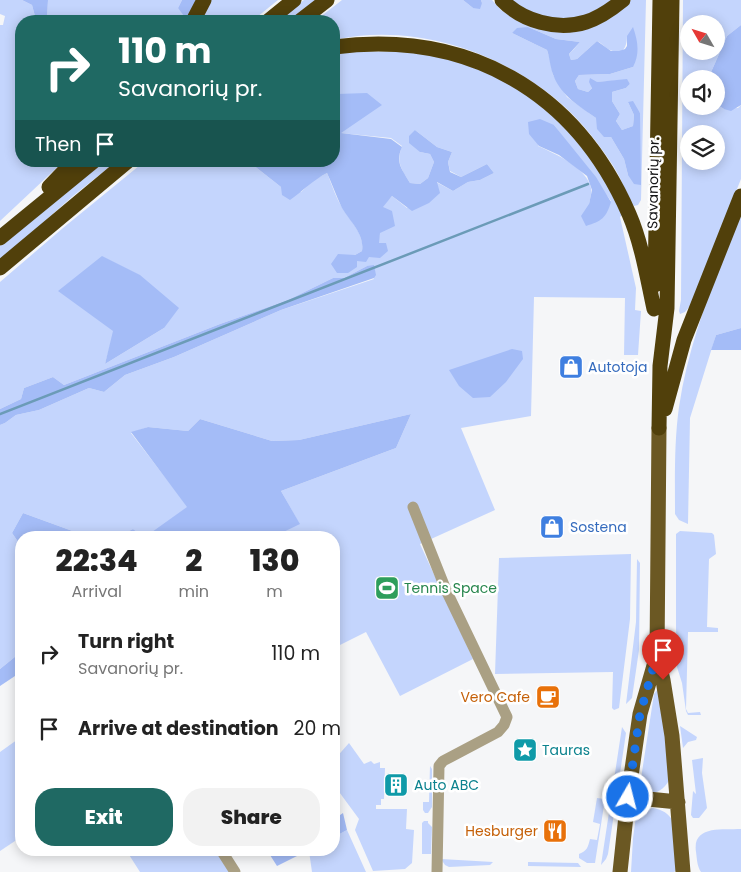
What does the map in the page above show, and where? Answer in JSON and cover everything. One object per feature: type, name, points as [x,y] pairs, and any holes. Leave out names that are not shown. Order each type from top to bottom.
[{"type":"highway","points":[[196,15],[204,0]]},
{"type":"highway","points":[[275,15],[294,0]]},
{"type":"highway","points":[[307,15],[326,0]]},
{"type":"highway","points":[[502,0],[509,7],[534,20],[561,26],[585,22],[605,14],[622,0]]},
{"type":"highway","name":"Savanorių pr.","points":[[660,0],[654,309],[660,366]]},
{"type":"highway","name":"Savanorių pr.","points":[[659,428],[660,366],[667,308],[672,0]]},
{"type":"highway","points":[[340,46],[392,43],[440,49],[474,59],[503,73],[544,98],[573,126],[594,152],[614,183],[635,230],[654,309]]},
{"type":"highway","points":[[0,238],[68,167]]},
{"type":"highway","points":[[0,238],[87,167]]},
{"type":"highway","points":[[0,268],[121,167]]},
{"type":"highway","points":[[659,428],[684,340],[741,196]]},
{"type":"main road","name":"Savanorių pr.","points":[[659,428],[657,655],[669,713],[677,785],[683,872]]},
{"type":"main road","name":"Savanorių pr.","points":[[620,872],[640,714],[657,655]]},
{"type":"main road","points":[[677,785],[687,807],[692,860],[695,872]]},
{"type":"main road","points":[[628,797],[678,802]]},
{"type":"street","points":[[413,507],[446,590],[507,717],[504,725],[498,732],[443,761],[439,766],[437,872]]},
{"type":"street","points":[[225,856],[235,872]]},
{"type":"shaded area","points":[[0,0],[22,0],[32,5],[35,15],[15,15],[15,167],[58,167],[0,221],[0,25],[3,25],[5,16],[0,14]]},
{"type":"shaded area","points":[[22,0],[48,0],[47,15],[35,15],[32,5]]},
{"type":"shaded area","points":[[48,0],[182,0],[178,8],[190,14],[47,15]]},
{"type":"shaded area","points":[[182,0],[197,0],[190,14],[183,15],[178,8]]},
{"type":"shaded area","points":[[208,0],[278,0],[259,15],[200,15]]},
{"type":"shaded area","points":[[304,0],[316,0],[297,15],[285,15]]},
{"type":"shaded area","points":[[342,0],[463,0],[473,8],[482,3],[481,0],[492,0],[501,10],[517,20],[537,28],[627,5],[631,0],[646,0],[641,200],[638,205],[634,206],[631,203],[619,176],[591,135],[567,109],[539,86],[508,67],[475,52],[440,42],[404,36],[369,35],[340,39],[340,15],[323,15]],"holes":[[[528,27],[556,39],[580,42],[569,54],[571,60],[577,59],[597,41],[614,52],[621,51],[625,47],[627,36],[633,67],[610,74],[579,75],[575,81],[578,89],[588,92],[597,82],[627,80],[630,84],[626,88],[612,92],[612,101],[620,114],[616,121],[622,130],[633,126],[634,115],[628,102],[640,113],[628,175],[624,159],[611,137],[596,118],[567,97],[553,75],[547,50],[512,33]]]},
{"type":"shaded area","points":[[463,0],[481,0],[480,9],[473,8]]},
{"type":"shaded area","points":[[507,0],[618,0],[584,19],[544,19]]},
{"type":"shaded area","points":[[683,0],[741,0],[741,25],[727,36],[725,41],[725,15],[683,15]]},
{"type":"shaded area","points":[[741,25],[741,105],[731,111],[725,109],[725,70],[712,70],[716,60],[725,60],[725,41],[727,36]]},
{"type":"shaded area","points":[[528,27],[556,39],[580,42],[569,54],[571,60],[577,59],[597,41],[611,51],[625,49],[627,46],[627,36],[633,27],[638,47],[633,67],[610,74],[579,75],[575,81],[578,89],[588,92],[592,88],[589,82],[590,78],[597,82],[627,79],[630,84],[626,88],[612,92],[612,101],[620,114],[616,121],[622,130],[633,126],[634,115],[628,102],[633,101],[640,113],[641,185],[634,184],[628,175],[624,159],[611,137],[604,137],[597,129],[596,118],[572,100],[557,84],[547,50],[512,33],[517,28]]},
{"type":"shaded area","points":[[340,51],[433,52],[513,83],[579,137],[625,213],[620,217],[636,288],[635,310],[641,311],[638,355],[624,355],[625,298],[534,297],[531,416],[461,428],[495,510],[420,544],[473,659],[400,696],[366,632],[340,645],[340,531],[284,531],[299,523],[281,491],[396,448],[411,414],[299,440],[272,441],[200,419],[188,431],[148,427],[131,433],[188,507],[155,531],[136,531],[133,529],[129,531],[72,531],[23,513],[12,533],[15,537],[15,657],[0,669],[0,425],[16,415],[39,410],[89,388],[104,392],[125,375],[174,357],[281,310],[374,279],[367,266],[344,278],[333,278],[288,300],[220,324],[64,385],[53,377],[24,388],[21,399],[0,409],[0,282],[138,167],[256,167],[281,187],[301,192],[314,180],[327,173],[336,196],[359,234],[362,251],[355,255],[357,261],[367,257],[377,246],[382,209],[392,196],[407,208],[436,182],[453,191],[468,182],[480,180],[494,173],[487,164],[461,177],[450,171],[448,162],[452,152],[437,147],[415,130],[420,152],[430,154],[434,162],[428,178],[420,184],[410,183],[400,165],[399,157],[402,146],[391,138],[340,133]],"holes":[[[554,125],[611,201],[589,204],[591,188],[584,174],[570,162],[538,146]],[[164,328],[105,364],[114,331]]]},
{"type":"shaded area","points":[[683,60],[716,60],[712,70],[683,70]]},
{"type":"shaded area","points":[[367,93],[382,105],[341,133],[391,139],[402,147],[399,162],[410,183],[420,184],[428,178],[434,162],[430,154],[420,152],[409,143],[409,136],[415,130],[437,147],[452,152],[448,162],[450,172],[461,177],[487,164],[494,173],[480,180],[468,182],[453,191],[437,182],[440,193],[429,203],[412,211],[392,196],[383,207],[392,211],[395,226],[380,233],[379,243],[386,243],[388,251],[380,258],[369,257],[366,262],[357,261],[357,267],[348,273],[337,273],[331,264],[338,254],[355,255],[362,251],[361,238],[341,206],[327,173],[290,200],[282,195],[281,187],[256,167],[340,167],[340,94]]},
{"type":"shaded area","points":[[741,105],[741,179],[690,306],[685,312],[680,314],[681,300],[682,170],[725,170],[725,125],[682,125],[682,115],[725,115],[725,109],[738,108]]},
{"type":"shaded area","points":[[540,119],[554,125],[596,177],[611,202],[607,212],[600,220],[586,226],[581,216],[589,204],[592,190],[587,176],[559,155],[539,146],[529,134],[528,122]]},
{"type":"shaded area","points":[[96,167],[109,167],[73,196],[0,261],[0,246]]},
{"type":"shaded area","points":[[741,212],[741,328],[716,335],[690,418],[688,524],[679,520],[675,514],[677,420],[679,407],[696,332]]},
{"type":"shaded area","points":[[102,256],[140,275],[179,308],[164,328],[105,364],[113,331],[58,291]]},
{"type":"shaded area","points":[[374,265],[376,275],[374,278],[281,310],[174,357],[125,375],[104,392],[89,388],[39,410],[16,415],[0,425],[0,409],[21,399],[24,388],[53,377],[64,385],[220,324],[288,300],[333,278],[344,278],[367,266]]},
{"type":"shaded area","points":[[741,328],[741,350],[711,350],[716,335]]},
{"type":"shaded area","points":[[512,349],[522,351],[523,359],[506,382],[490,397],[473,398],[459,386],[449,370]]},
{"type":"shaded area","points":[[411,414],[396,448],[281,491],[300,524],[285,531],[153,531],[187,507],[131,432],[148,427],[188,431],[200,419],[272,441],[299,440]]},
{"type":"shaded area","points":[[23,513],[72,531],[15,531],[15,537],[12,533]]},
{"type":"shaded area","points":[[680,531],[712,533],[714,535],[716,554],[709,559],[707,627],[718,628],[718,632],[688,632],[686,709],[688,713],[700,712],[701,715],[688,715],[686,711],[682,683],[677,667],[676,534]]},
{"type":"shaded area","points":[[631,554],[630,619],[619,708],[614,710],[612,708],[613,672],[495,674],[499,558]]},
{"type":"shaded area","points":[[637,559],[640,563],[639,650],[632,698],[626,704],[636,622]]},
{"type":"shaded area","points":[[15,657],[15,676],[0,686],[0,669]]},
{"type":"shaded area","points":[[657,690],[660,694],[670,778],[661,790],[652,793],[644,790],[640,785],[654,694]]},
{"type":"shaded area","points":[[680,726],[697,737],[696,740],[688,742],[683,748]]},
{"type":"shaded area","points":[[622,727],[626,733],[608,854],[601,865]]},
{"type":"shaded area","points":[[15,741],[15,841],[0,851],[0,752]]},
{"type":"shaded area","points":[[349,743],[364,764],[371,761],[374,764],[380,762],[380,768],[385,768],[384,799],[381,799],[381,805],[376,805],[376,809],[407,809],[406,829],[414,830],[412,863],[405,869],[373,871],[355,830],[359,819],[340,793],[340,753]]},
{"type":"shaded area","points":[[703,758],[702,773],[707,808],[699,818],[693,818],[691,815],[693,791],[696,794],[692,760]]},
{"type":"shaded area","points":[[430,766],[432,769],[432,807],[428,813],[425,813],[423,802],[429,802]]},
{"type":"shaded area","points":[[597,798],[605,799],[595,863],[587,863],[579,858],[579,854],[587,848],[590,839],[597,840],[600,824],[593,822]]},
{"type":"shaded area","points":[[653,808],[665,812],[673,821],[677,870],[674,872],[631,872],[636,816],[644,810]]},
{"type":"shaded area","points":[[343,813],[347,830],[340,834],[340,815]]},
{"type":"shaded area","points":[[428,821],[432,827],[431,854],[422,854],[422,823]]},
{"type":"shaded area","points":[[741,829],[741,872],[701,872],[696,852],[696,843],[699,837],[703,833],[710,831]]},
{"type":"shaded area","points":[[347,830],[366,872],[312,872],[310,856],[340,856],[340,834]]},
{"type":"shaded area","points":[[130,856],[220,856],[230,872],[140,872]]},
{"type":"shaded area","points":[[271,856],[297,856],[277,866]]},
{"type":"shaded area","points":[[441,859],[493,862],[490,865],[449,867]]},
{"type":"shaded area","points":[[528,862],[578,863],[581,867],[528,866]]},
{"type":"waterway","points":[[0,414],[588,184]]},
{"type":"place","name":"Autotoja","points":[[571,367]]},
{"type":"place","name":"Sostena","points":[[552,527]]},
{"type":"place","name":"Tennis Space","points":[[387,588]]},
{"type":"place","name":"Vero Cafe","points":[[548,697]]},
{"type":"place","name":"Tauras","points":[[525,750]]},
{"type":"place","name":"Auto ABC","points":[[396,785]]},
{"type":"place","name":"Hesburger","points":[[555,831]]},
{"type":"route","points":[[628,797],[640,714],[657,655],[663,680]]}]
